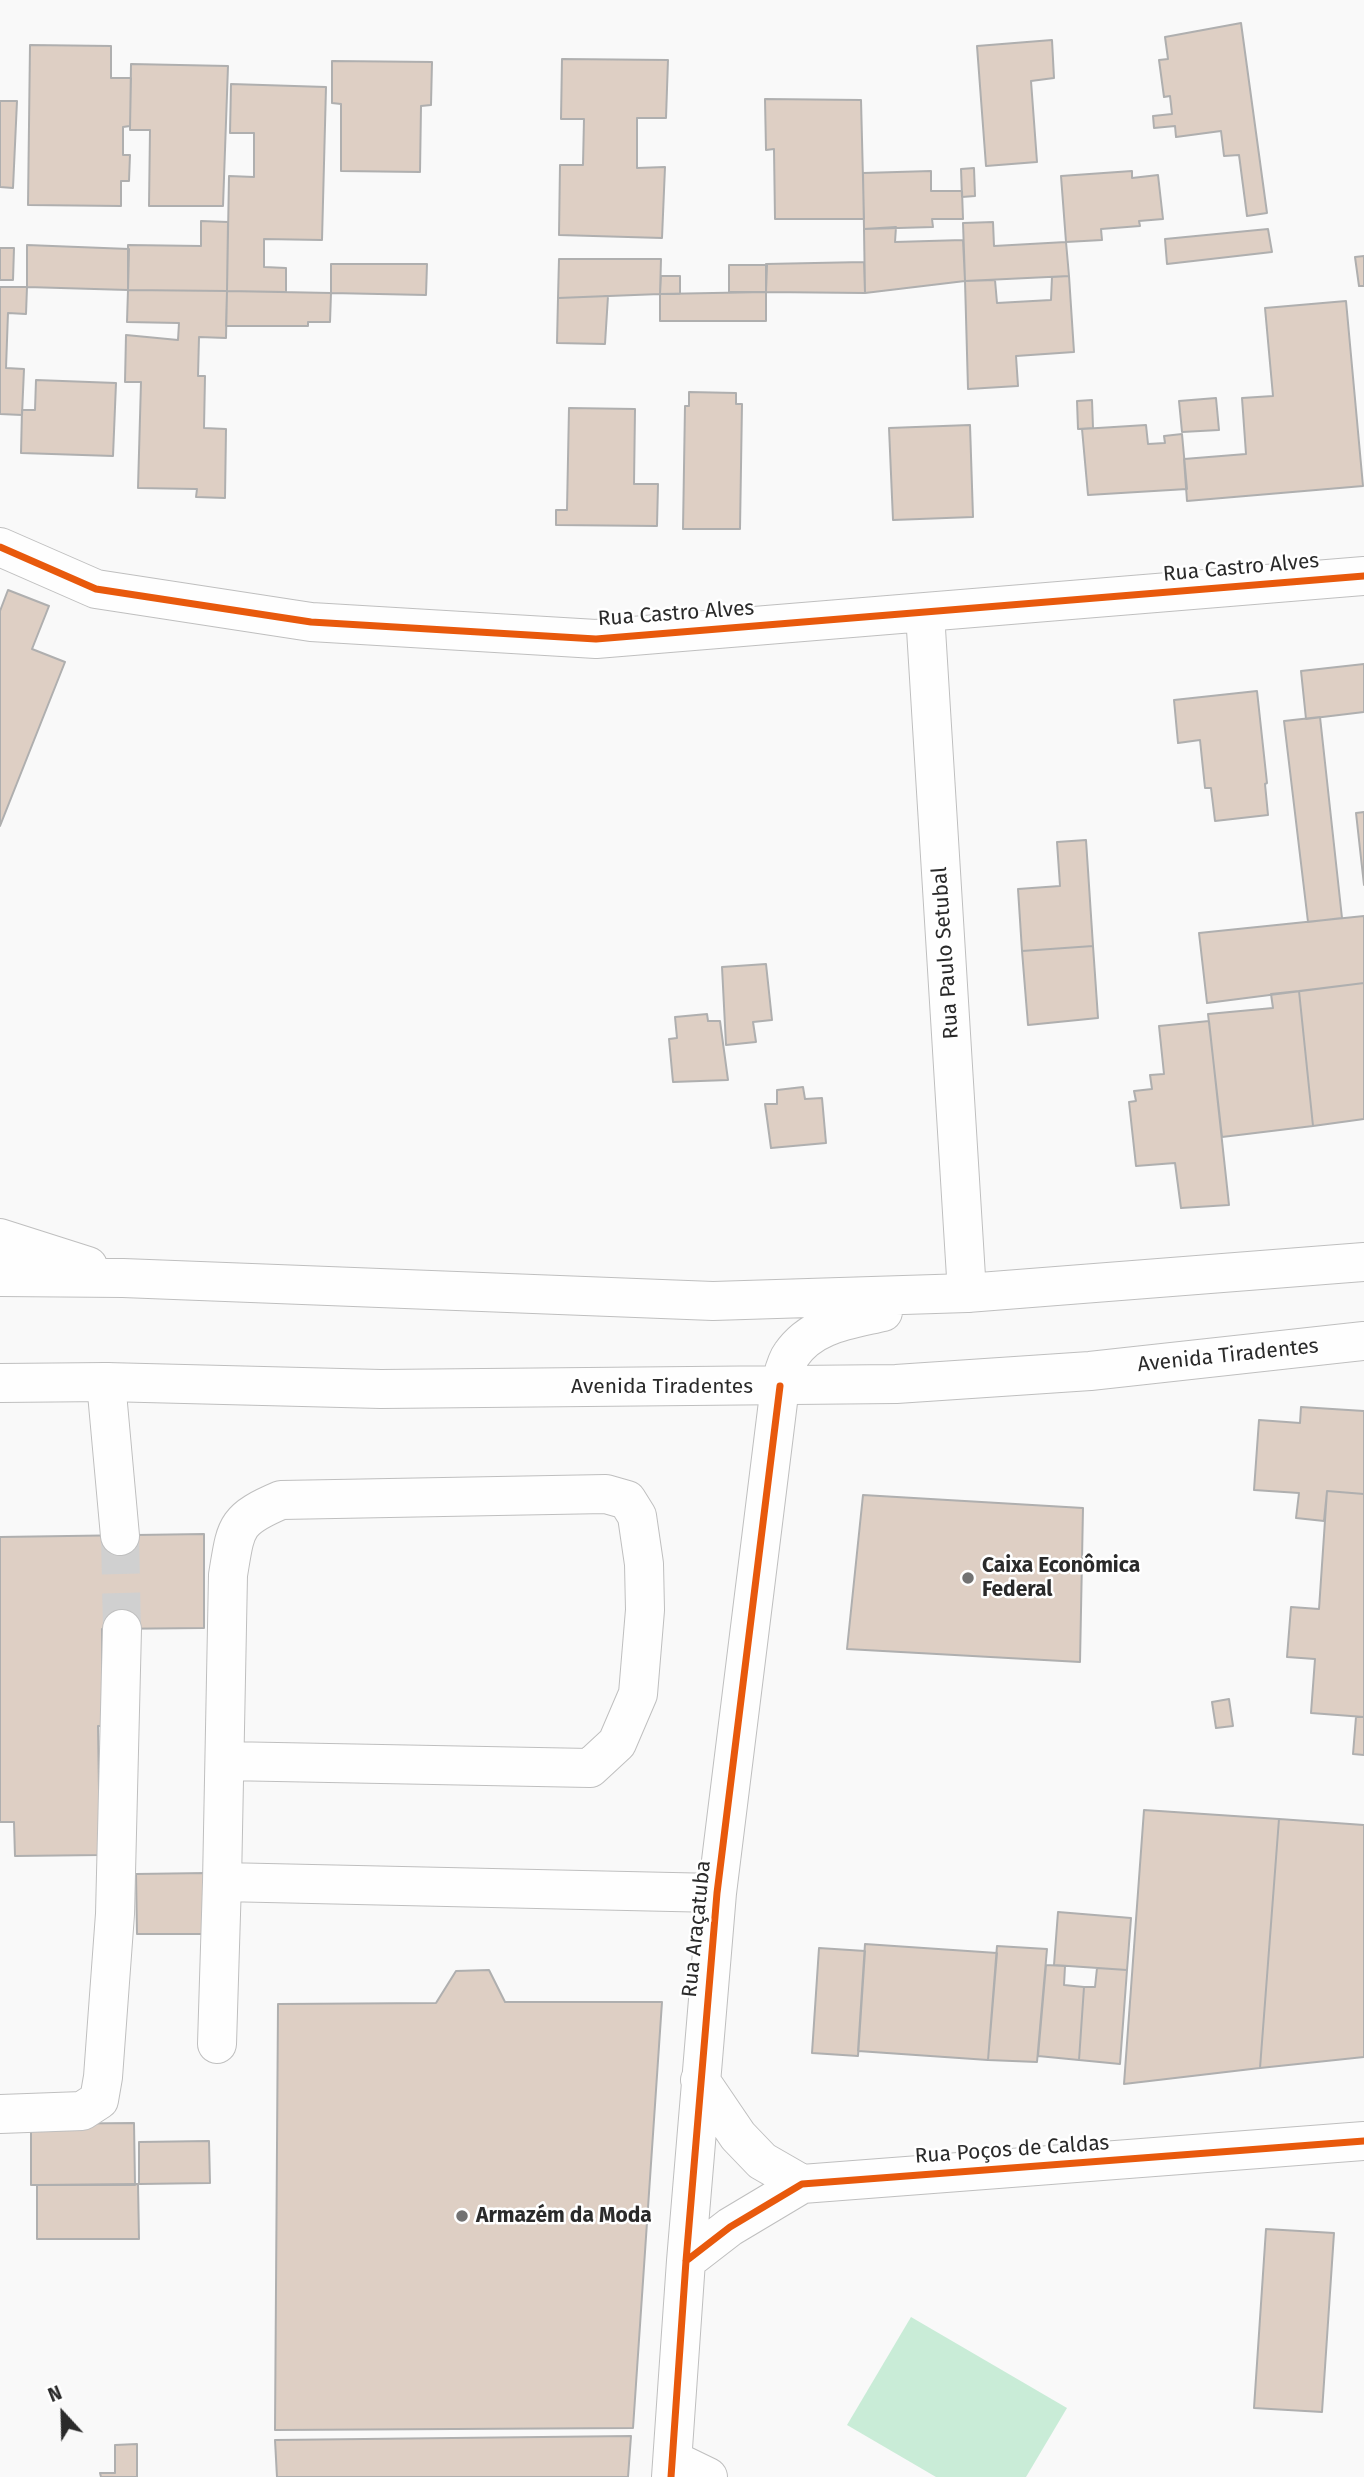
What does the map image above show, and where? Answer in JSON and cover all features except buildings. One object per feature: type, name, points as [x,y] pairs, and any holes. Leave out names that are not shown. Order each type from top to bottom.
[{"type":"street","name":"Rua Castro Alves","points":[[0,547],[96,589],[311,622],[596,639],[1364,576]]},
{"type":"street","name":"Rua Paulo Setubal","points":[[925,613],[967,1293]]},
{"type":"street","points":[[0,1238],[123,1278]]},
{"type":"street","points":[[0,1277],[123,1278],[713,1301],[967,1293],[1364,1262]]},
{"type":"street","name":"Rua Araçatuba","points":[[672,2468],[700,2080],[717,1893],[780,1386],[789,1356],[806,1338],[828,1325],[967,1293]]},
{"type":"street","name":"Avenida Tiradentes","points":[[0,1383],[106,1382],[381,1389],[895,1384],[1090,1371],[1364,1341]]},
{"type":"street","points":[[106,1382],[120,1536]]},
{"type":"street","points":[[217,2044],[228,1575],[235,1533],[252,1512],[281,1500],[606,1494],[627,1500],[637,1516],[645,1564],[645,1610],[638,1694],[617,1743],[590,1768],[225,1761]]},
{"type":"street","points":[[0,2114],[82,2111],[99,2100],[115,1914],[122,1629]]},
{"type":"street","points":[[222,1882],[717,1893]]},
{"type":"street","points":[[700,2080],[738,2136],[762,2161],[802,2184]]},
{"type":"street","name":"Rua Poços de Caldas","points":[[686,2260],[730,2227],[802,2184],[1364,2141]]},
{"type":"street","points":[[672,2468],[708,2477]]},
{"type":"green space","points":[[911,2317],[1067,2408],[1026,2477],[936,2477],[847,2425]]},
{"type":"tunnel","points":[[120,1536],[122,1629]]},
{"type":"cycle path","points":[[0,547],[96,589],[311,622],[596,639],[1364,576]]},
{"type":"cycle path","points":[[671,2477],[717,1893],[780,1386]]},
{"type":"cycle path","points":[[686,2261],[730,2227],[802,2184],[1364,2141]]},
{"type":"place","name":"Caixa Econômica Federal","points":[[968,1578]]},
{"type":"place","name":"Armazém da Moda","points":[[462,2216]]}]
